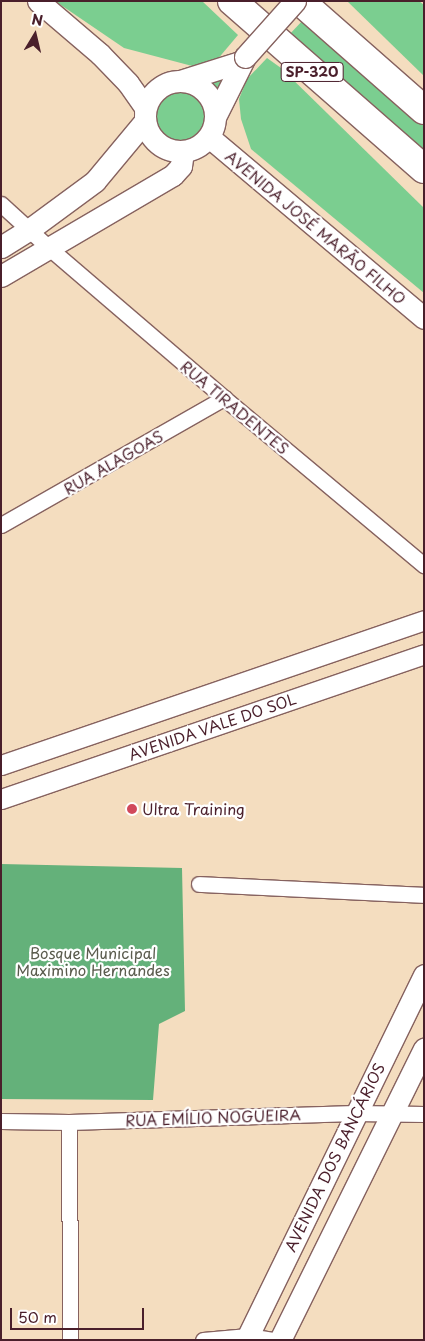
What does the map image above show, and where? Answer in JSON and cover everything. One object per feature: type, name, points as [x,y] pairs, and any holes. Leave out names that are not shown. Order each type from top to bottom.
[{"type":"highway","name":"SP-320","points":[[232,1],[424,169]]},
{"type":"highway","name":"SP-320","points":[[300,1],[424,110]]},
{"type":"highway","points":[[392,142],[424,189]]},
{"type":"main road","points":[[38,1],[100,54],[128,83],[145,107],[149,133],[158,143],[170,150],[183,151],[202,144],[209,136],[214,126],[216,115],[242,60],[295,1]]},
{"type":"main road","points":[[1,247],[30,229],[95,181],[145,116],[154,92],[161,86],[242,60]]},
{"type":"main road","points":[[180,81],[191,82],[209,95],[214,104],[216,115]]},
{"type":"main road","name":"AVENIDA JOSÉ MARÃO FILHO","points":[[209,136],[424,318]]},
{"type":"main road","points":[[1,276],[173,175],[181,166],[183,151]]},
{"type":"main road","name":"AVENIDA DOS BANCÁRIOS","points":[[247,1338],[355,1112],[424,975]]},
{"type":"main road","points":[[280,1340],[390,1114],[424,1049]]},
{"type":"street","points":[[1,204],[30,229]]},
{"type":"street","name":"RUA TIRADENTES","points":[[30,229],[48,247],[224,398],[424,565]]},
{"type":"street","name":"RUA ALAGOAS","points":[[1,526],[224,398]]},
{"type":"street","points":[[1,765],[424,620]]},
{"type":"street","name":"AVENIDA VALE DO SOL","points":[[1,799],[424,654]]},
{"type":"street","points":[[302,662],[312,692]]},
{"type":"street","points":[[190,700],[200,730]]},
{"type":"street","points":[[199,884],[424,895]]},
{"type":"street","name":"RUA EMÍLIO NOGUEIRA","points":[[1,1121],[69,1122],[355,1112],[424,1114]]},
{"type":"street","points":[[69,1122],[70,1340]]},
{"type":"street","points":[[202,1340],[247,1338],[273,1340]]},
{"type":"green space","points":[[55,1],[202,1],[238,35],[211,67],[196,67],[124,48]]},
{"type":"green space","points":[[347,1],[419,1],[424,5],[424,76]]},
{"type":"green space","points":[[305,18],[424,121],[424,155],[287,37]]},
{"type":"green space","points":[[267,58],[281,68],[424,208],[424,293],[251,149],[241,119],[239,99],[247,79]]},
{"type":"green space","points":[[236,67],[215,102],[202,86],[192,82]]},
{"type":"green space","points":[[174,84],[186,84],[202,93],[209,103],[211,115],[209,127],[202,137],[186,146],[174,146],[163,141],[154,132],[149,121],[149,109],[154,98],[163,89]]},
{"type":"green space","name":"Bosque Municipal Maximino Hernandes","points":[[1,864],[182,868],[185,1011],[159,1024],[153,1100],[1,1099]]},
{"type":"place","name":"Ultra Training","points":[[132,809]]}]
